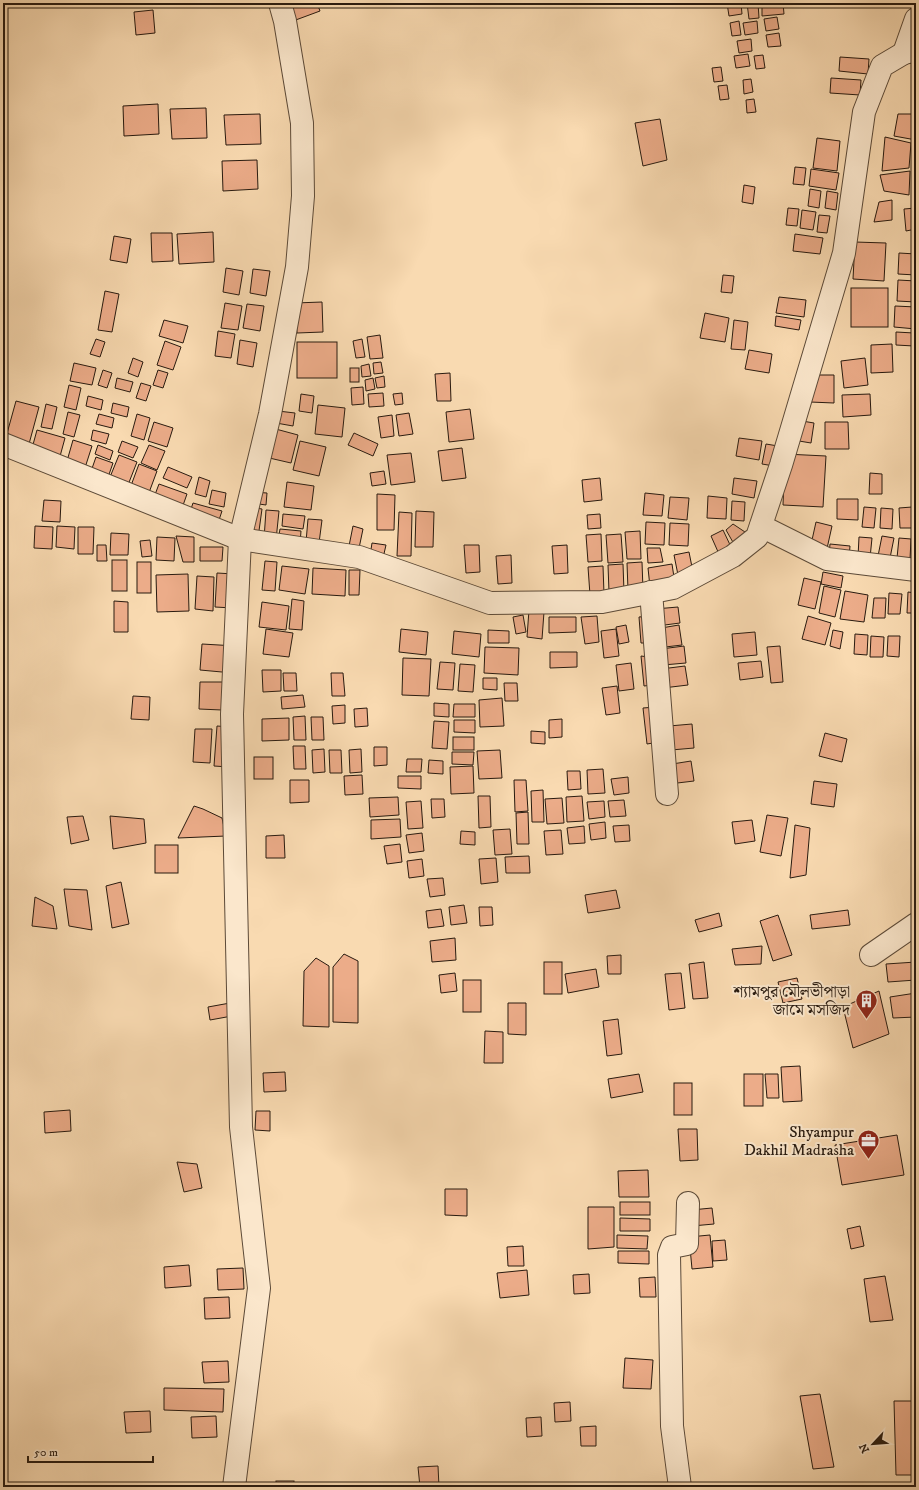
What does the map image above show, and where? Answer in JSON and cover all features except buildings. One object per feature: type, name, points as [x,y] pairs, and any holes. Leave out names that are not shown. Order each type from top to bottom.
[{"type":"street","points":[[234,1487],[259,1288],[241,1127],[232,714],[240,539],[272,398],[296,267],[303,196],[302,123],[286,21],[280,3]]},
{"type":"street","points":[[3,444],[240,539],[359,557],[490,602],[602,602],[673,588],[733,556],[757,537],[781,465],[844,253],[864,112],[882,66],[910,52],[916,19]]},
{"type":"street","points":[[761,526],[827,559],[916,570]]},
{"type":"street","points":[[651,592],[667,794]]},
{"type":"street","points":[[871,955],[916,924]]},
{"type":"street","points":[[680,1487],[672,1426],[669,1255],[672,1247],[687,1244],[688,1203]]},
{"type":"place","name":"শ্যামপুর মৌলভীপাড়া জামে মসজিদ","points":[[866,1020]]},
{"type":"place","name":"Shyampur Dakhil Madrasha","points":[[869,1160]]}]
